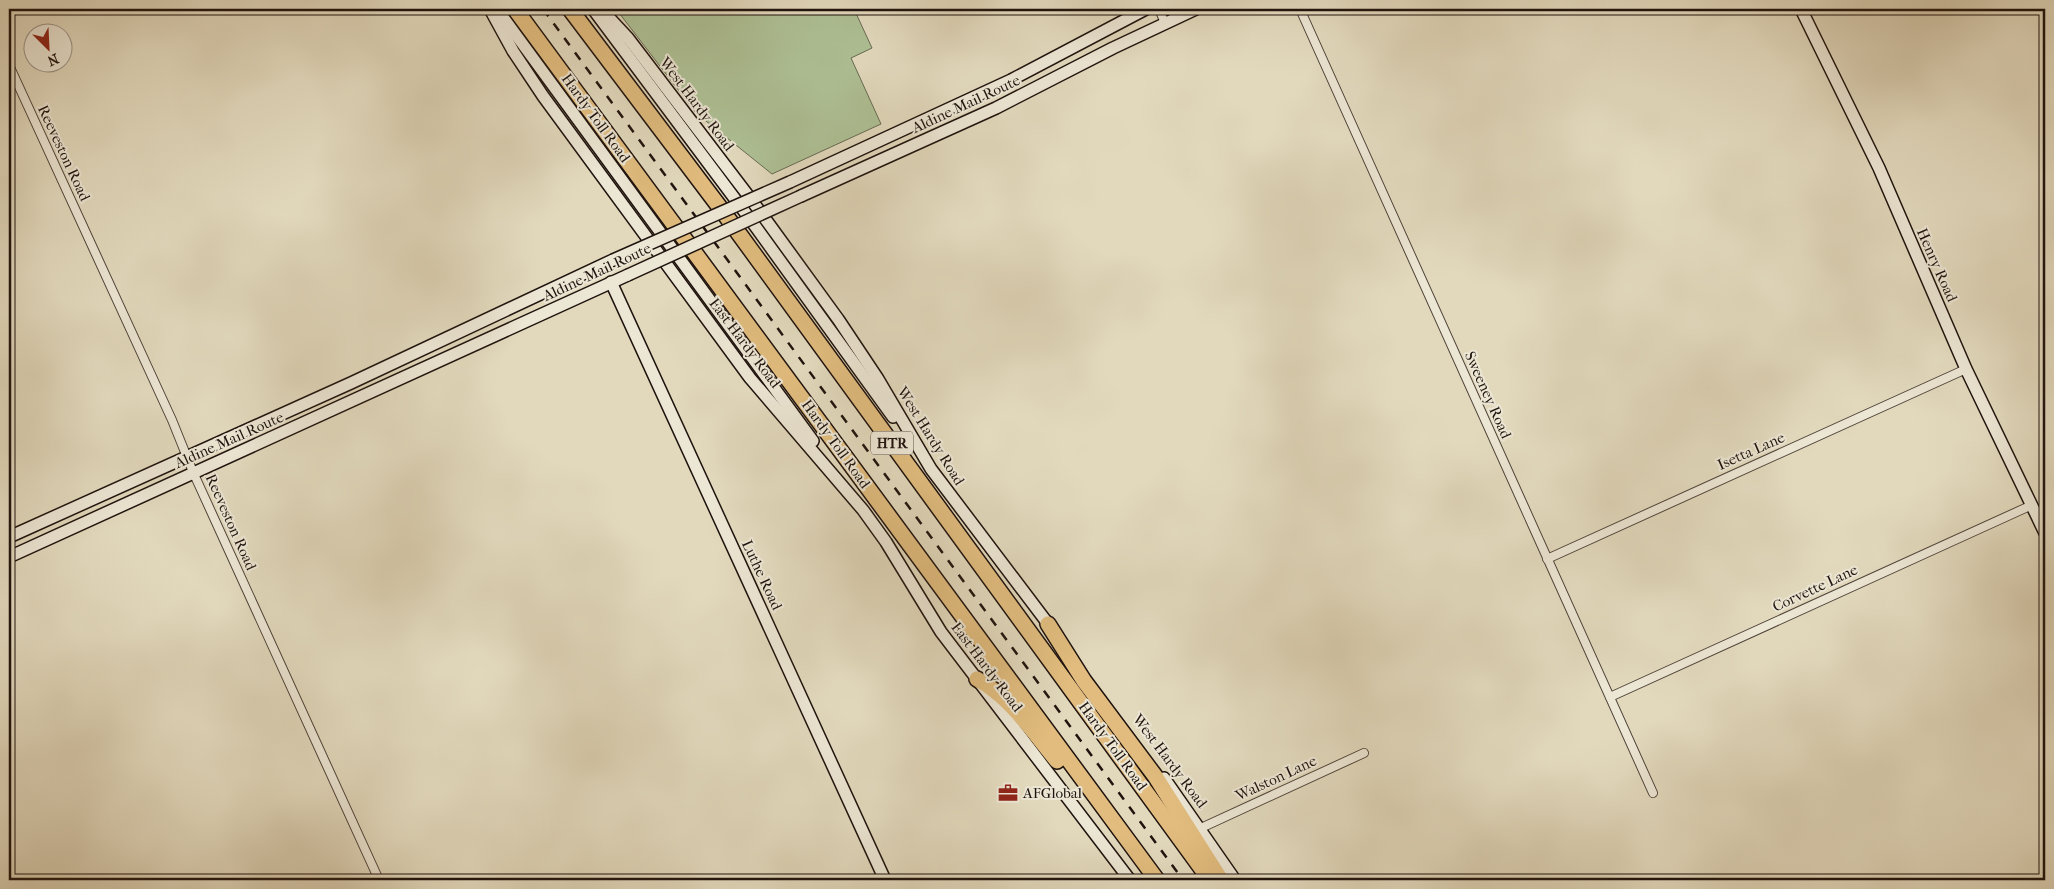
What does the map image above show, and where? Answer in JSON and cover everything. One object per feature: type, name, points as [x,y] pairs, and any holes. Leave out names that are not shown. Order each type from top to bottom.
[{"type":"highway","name":"Hardy Toll Road","points":[[515,9],[1157,880]]},
{"type":"highway","name":"Hardy Toll Road","points":[[570,9],[727,217],[1210,880]]},
{"type":"highway","points":[[1048,624],[1084,682],[1155,776],[1221,880]]},
{"type":"highway","points":[[976,679],[990,686],[1019,715],[1058,762],[1144,880]]},
{"type":"main road","name":"East Hardy Road","points":[[490,9],[513,51],[543,96],[750,378],[863,510],[886,542],[941,632],[1130,880]]},
{"type":"main road","points":[[498,9],[618,174],[677,251],[863,510]]},
{"type":"main road","points":[[593,9],[750,219],[931,469]]},
{"type":"main road","name":"West Hardy Road","points":[[601,9],[634,46],[750,198],[838,319],[878,379],[931,469],[1201,828],[1235,880]]},
{"type":"main road","name":"Aldine Mail Route","points":[[9,537],[351,383],[614,260],[790,182],[1011,80],[1146,9]]},
{"type":"main road","name":"Aldine Mail Route","points":[[9,557],[484,342],[677,251],[912,146],[1196,9]]},
{"type":"main road","name":"Henry Road","points":[[1801,9],[1879,168],[1966,369],[2045,533]]},
{"type":"main road","points":[[1043,62],[1053,79]]},
{"type":"main road","points":[[901,130],[912,146]]},
{"type":"main road","name":"Luthe Road","points":[[611,282],[885,880]]},
{"type":"main road","points":[[475,324],[484,342]]},
{"type":"main road","points":[[351,383],[358,398]]},
{"type":"main road","points":[[45,521],[53,538]]},
{"type":"street","points":[[1159,9],[1166,23]]},
{"type":"street","name":"Sweeney Road","points":[[1300,9],[1653,793]]},
{"type":"street","name":"Reeveston Road","points":[[9,65],[379,880]]},
{"type":"street","name":"Isetta Lane","points":[[1547,559],[1966,369]]},
{"type":"street","name":"Corvette Lane","points":[[1610,697],[2032,504]]},
{"type":"street","name":"Walston Lane","points":[[1201,828],[1364,754]]},
{"type":"green space","points":[[616,9],[854,9],[872,48],[851,58],[881,124],[772,174],[696,113]]},
{"type":"railway","points":[[543,9],[1183,880]]},
{"type":"place","name":"AFGlobal","points":[[1008,793]]}]
